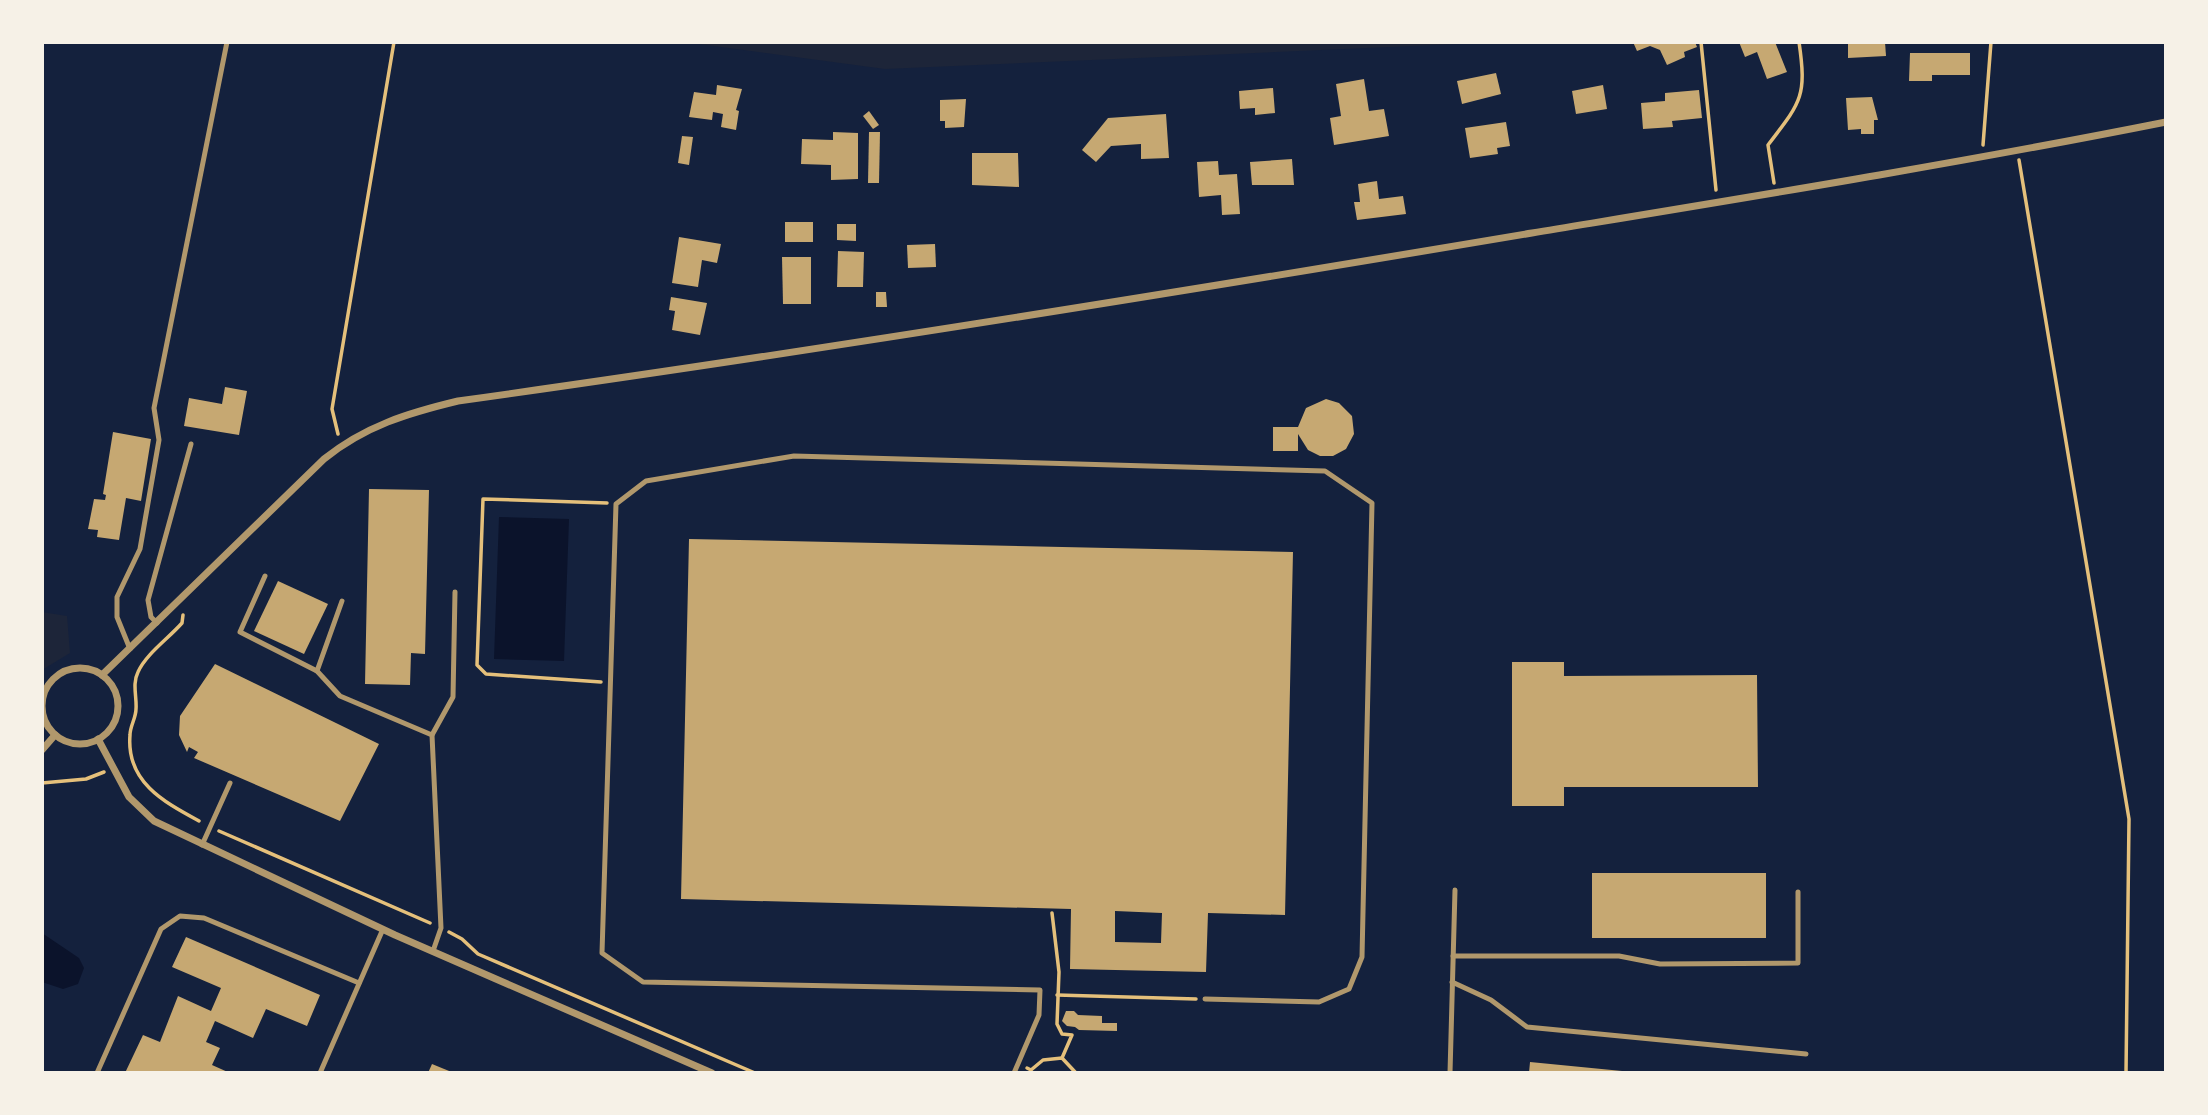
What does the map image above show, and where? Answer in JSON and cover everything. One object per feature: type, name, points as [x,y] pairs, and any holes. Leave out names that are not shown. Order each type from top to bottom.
[{"type":"street","points":[[102,675],[340,446],[385,421],[458,401],[942,329],[1982,158],[2166,122]]},
{"type":"street","points":[[91,669],[102,675],[113,686],[118,701],[113,723],[98,739],[76,744],[55,735],[42,712],[45,684],[66,670],[91,669]]},
{"type":"street","points":[[42,750],[55,735]]},
{"type":"street","points":[[98,739],[129,797],[154,821],[383,929],[712,1073]]},
{"type":"lane","points":[[130,649],[117,617],[117,597],[140,549],[159,440],[155,408],[227,42]]},
{"type":"lane","points":[[157,623],[151,617],[148,600],[191,444]]},
{"type":"lane","points":[[1014,1073],[1039,1015],[1040,990],[643,982],[602,953],[616,504],[646,481],[794,456],[1325,471],[1372,503],[1362,957],[1349,989],[1319,1002],[1205,999]]},
{"type":"lane","points":[[265,576],[240,632],[317,671],[340,696],[432,735]]},
{"type":"lane","points":[[433,951],[441,928],[432,735],[453,697],[455,592]]},
{"type":"lane","points":[[317,671],[342,601]]},
{"type":"lane","points":[[202,845],[230,783]]},
{"type":"lane","points":[[1450,1073],[1455,890]]},
{"type":"lane","points":[[1453,956],[1619,956],[1660,964],[1798,963],[1798,892]]},
{"type":"lane","points":[[97,1073],[161,929],[180,916],[204,918],[359,983]]},
{"type":"lane","points":[[320,1073],[383,929]]},
{"type":"lane","points":[[1452,982],[1491,1000],[1527,1027],[1806,1054]]},
{"type":"lane","points":[[687,1073],[690,1063]]},
{"type":"path","points":[[340,446],[332,409],[394,42]]},
{"type":"path","points":[[1701,42],[1717,202]]},
{"type":"path","points":[[1776,192],[1768,145],[1798,106],[1805,80],[1799,42]]},
{"type":"path","points":[[1982,158],[1991,42]]},
{"type":"path","points":[[2018,151],[2129,820],[2126,1073]]},
{"type":"path","points":[[610,682],[486,674],[477,665],[482,499],[616,504]]},
{"type":"path","points":[[42,783],[86,779],[130,758],[130,734],[136,710],[135,684],[138,671],[182,623],[187,595]]},
{"type":"path","points":[[1052,913],[1059,972],[1057,1024],[1062,1034],[1072,1035],[1062,1058]]},
{"type":"path","points":[[1058,995],[1205,999]]},
{"type":"path","points":[[1018,1064],[1031,1070],[1043,1059],[1062,1058],[1076,1073]]},
{"type":"shaded area","points":[[684,42],[1505,42],[885,69]]},
{"type":"shaded area","points":[[499,517],[569,519],[564,661],[494,659]]},
{"type":"shaded area","points":[[42,612],[67,616],[70,653],[42,670]]},
{"type":"shaded area","points":[[42,933],[79,958],[84,968],[78,984],[63,989],[42,982]]},
{"type":"building","points":[[1633,42],[1695,42],[1697,47],[1684,52],[1685,57],[1667,65],[1660,50],[1650,46],[1637,51]]},
{"type":"building","points":[[1739,42],[1775,42],[1787,72],[1767,79],[1757,52],[1745,57]]},
{"type":"building","points":[[1885,42],[1886,56],[1848,58],[1848,44]]},
{"type":"building","points":[[1910,53],[1970,53],[1970,75],[1932,75],[1932,81],[1909,81]]},
{"type":"building","points":[[1496,73],[1501,94],[1462,104],[1457,81]]},
{"type":"building","points":[[1364,79],[1369,111],[1384,109],[1389,136],[1334,145],[1330,118],[1341,116],[1336,84]]},
{"type":"building","points":[[717,85],[742,89],[736,110],[739,111],[736,130],[721,127],[723,114],[713,112],[712,120],[689,117],[694,92],[716,95]]},
{"type":"building","points":[[1603,85],[1607,109],[1576,114],[1572,91]]},
{"type":"building","points":[[1273,88],[1275,113],[1255,115],[1255,108],[1240,109],[1239,91]]},
{"type":"building","points":[[1699,90],[1702,118],[1672,121],[1673,127],[1643,129],[1641,103],[1665,101],[1665,93]]},
{"type":"building","points":[[1872,97],[1878,120],[1874,120],[1874,134],[1861,134],[1861,129],[1848,130],[1846,98]]},
{"type":"building","points":[[966,99],[964,127],[945,128],[945,121],[940,121],[940,100]]},
{"type":"building","points":[[869,111],[879,125],[873,129],[863,116]]},
{"type":"building","points":[[1166,114],[1169,158],[1141,159],[1141,144],[1111,146],[1096,162],[1082,150],[1108,118]]},
{"type":"building","points":[[1506,122],[1510,146],[1497,148],[1498,154],[1470,158],[1465,128]]},
{"type":"building","points":[[833,132],[858,133],[858,179],[831,180],[831,165],[801,164],[802,139],[833,140]]},
{"type":"building","points":[[869,132],[880,132],[879,183],[868,183]]},
{"type":"building","points":[[682,136],[693,137],[689,165],[678,163]]},
{"type":"building","points":[[972,153],[1018,153],[1019,187],[972,185]]},
{"type":"building","points":[[1292,159],[1294,185],[1252,185],[1250,162]]},
{"type":"building","points":[[1218,161],[1219,175],[1237,174],[1240,214],[1222,215],[1221,195],[1199,197],[1197,162]]},
{"type":"building","points":[[1377,181],[1379,199],[1403,196],[1406,214],[1357,220],[1354,202],[1360,202],[1358,184]]},
{"type":"building","points":[[785,222],[813,222],[813,242],[785,242]]},
{"type":"building","points":[[837,224],[856,224],[856,241],[837,240]]},
{"type":"building","points":[[679,237],[721,244],[717,263],[702,260],[698,287],[672,283]]},
{"type":"building","points":[[935,244],[936,267],[908,268],[907,245]]},
{"type":"building","points":[[838,251],[864,252],[863,287],[837,287]]},
{"type":"building","points":[[782,257],[811,257],[811,304],[783,304]]},
{"type":"building","points":[[876,292],[886,292],[887,307],[876,307]]},
{"type":"building","points":[[671,297],[707,303],[700,335],[672,330],[675,311],[669,310]]},
{"type":"building","points":[[225,387],[247,391],[239,435],[184,426],[189,398],[222,404]]},
{"type":"building","points":[[1326,399],[1339,403],[1352,416],[1354,434],[1346,449],[1333,456],[1320,456],[1308,450],[1298,434],[1298,451],[1273,451],[1273,427],[1298,427],[1306,408]]},
{"type":"building","points":[[113,432],[151,439],[141,501],[126,498],[119,540],[97,537],[98,530],[88,529],[94,499],[105,500],[106,495],[103,494]]},
{"type":"building","points":[[369,489],[429,490],[425,654],[411,653],[410,685],[365,684]]},
{"type":"building","points":[[689,539],[1293,552],[1285,915],[1208,913],[1206,972],[1070,969],[1071,909],[681,899]],"holes":[[[1115,911],[1162,913],[1161,943],[1115,942]]]},
{"type":"building","points":[[278,581],[328,604],[304,654],[254,631]]},
{"type":"building","points":[[1512,662],[1564,662],[1564,676],[1757,675],[1758,787],[1564,787],[1564,806],[1512,806]]},
{"type":"building","points":[[215,664],[379,744],[340,821],[194,758],[198,752],[189,747],[187,752],[179,735],[180,716]]},
{"type":"building","points":[[1592,873],[1766,873],[1766,938],[1592,938]]},
{"type":"building","points":[[186,937],[320,995],[307,1026],[266,1009],[253,1038],[215,1021],[206,1042],[220,1048],[212,1065],[230,1073],[125,1073],[143,1035],[160,1042],[178,996],[211,1011],[221,988],[172,967]]},
{"type":"building","points":[[1066,1011],[1074,1011],[1078,1015],[1102,1016],[1102,1023],[1117,1023],[1117,1031],[1079,1030],[1067,1026],[1062,1021]]},
{"type":"building","points":[[1530,1062],[1622,1071],[1622,1073],[1529,1073]]},
{"type":"building","points":[[432,1064],[454,1073],[428,1073]]}]
